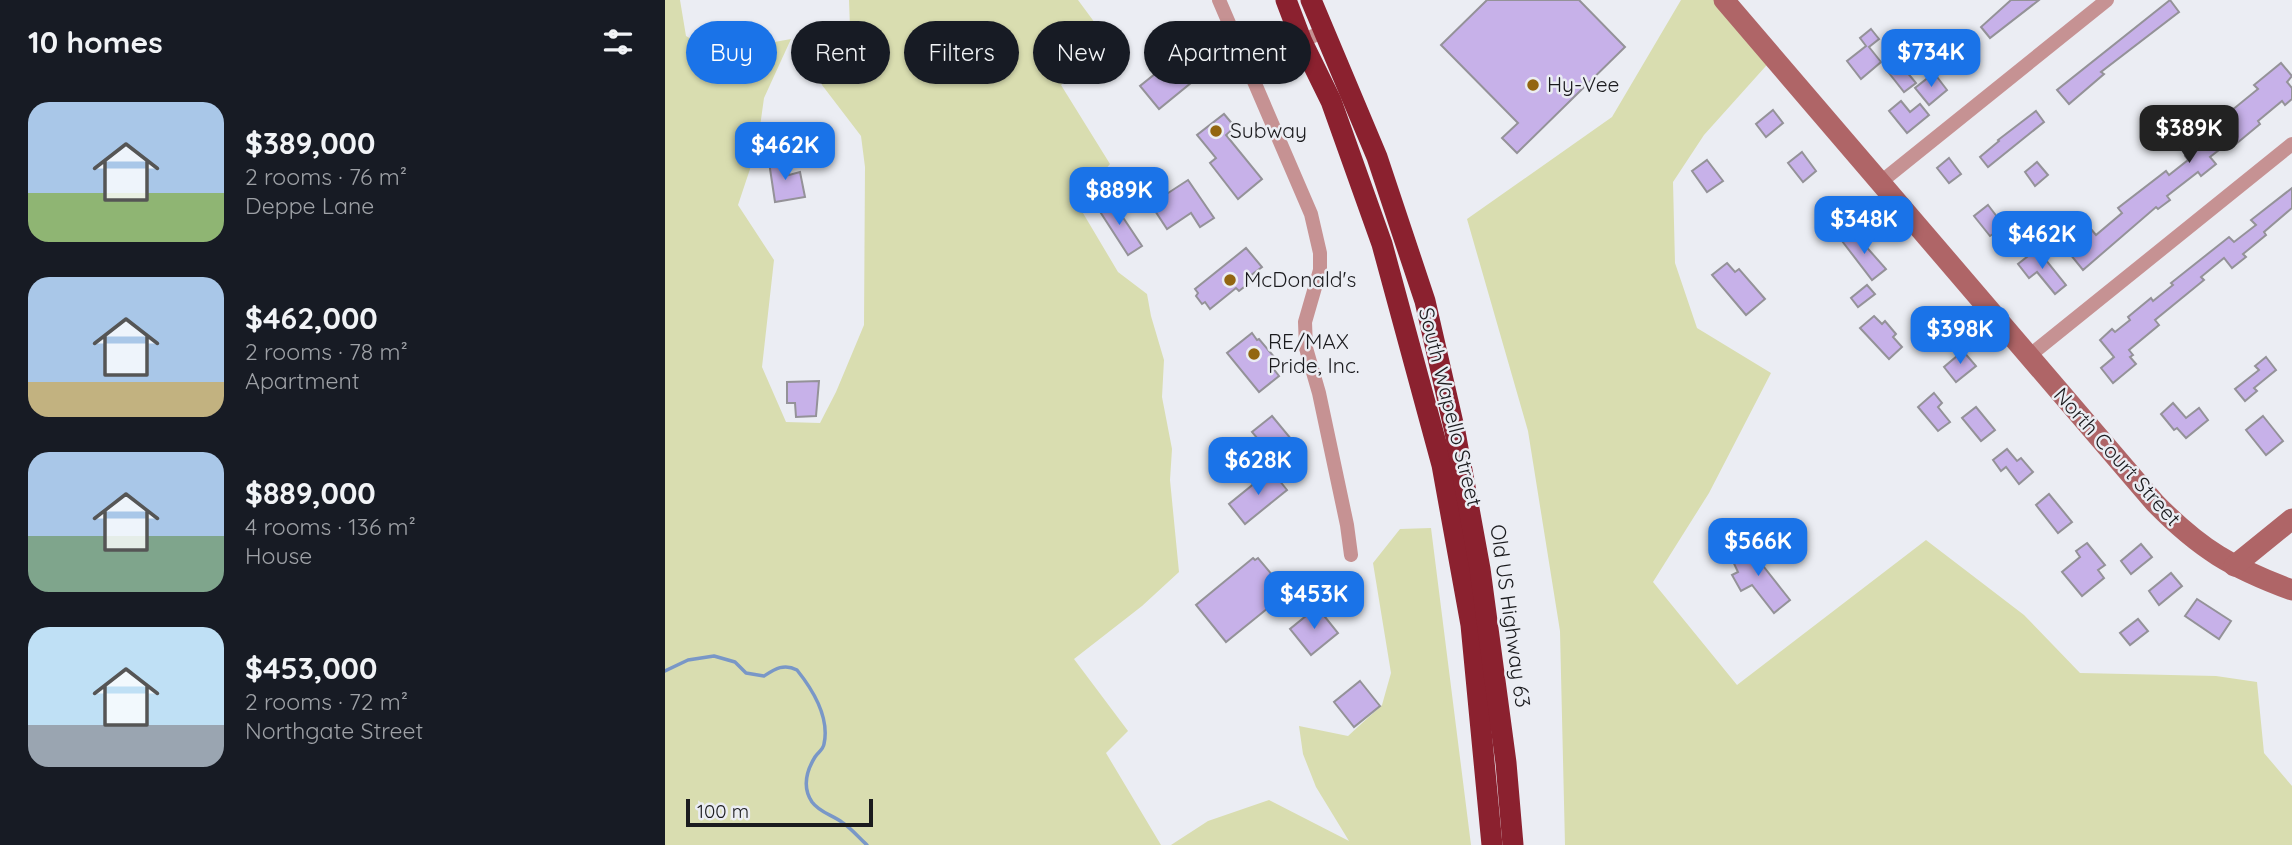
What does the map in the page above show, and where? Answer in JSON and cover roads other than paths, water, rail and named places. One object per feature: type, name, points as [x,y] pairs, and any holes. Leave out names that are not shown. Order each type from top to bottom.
[{"type":"highway","name":"South Wapello Street","points":[[1286,0],[1294,21]]},
{"type":"highway","name":"Old US Highway 63","points":[[1311,0],[1377,157],[1425,301],[1455,432],[1480,569],[1506,763],[1513,845]]},
{"type":"highway","name":"South Wapello Street","points":[[1311,60],[1331,101],[1382,244],[1442,465],[1471,625],[1492,845]]},
{"type":"main road","name":"North Court Street","points":[[1724,0],[2179,527],[2198,544],[2234,566],[2292,590]]},
{"type":"main road","points":[[2234,566],[2292,519]]},
{"type":"street","points":[[1219,0],[1229,21]]},
{"type":"street","points":[[1882,181],[2107,0]]},
{"type":"street","points":[[1311,37],[1325,30]]},
{"type":"street","points":[[1257,84],[1311,214],[1320,253],[1320,270],[1305,321],[1305,348],[1319,393],[1351,555]]},
{"type":"street","points":[[2029,356],[2292,144]]},
{"type":"waterway","points":[[665,671],[688,660],[714,656],[735,662],[746,673],[764,676],[784,667],[797,670],[819,704],[825,724],[823,746],[808,773],[806,785],[809,796],[819,809],[846,825],[867,845]]},
{"type":"place","name":"Hy-Vee","points":[[1533,85]]},
{"type":"place","name":"Subway","points":[[1216,131]]},
{"type":"place","name":"McDonald's","points":[[1230,280]]},
{"type":"place","name":"RE/MAX Pride, Inc.","points":[[1254,354]]}]
